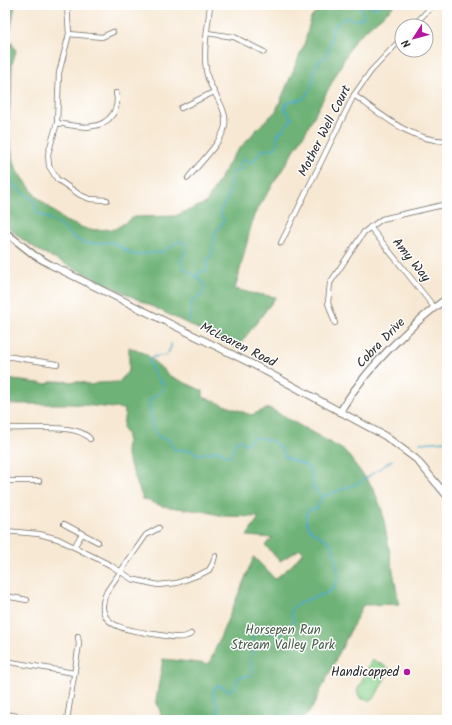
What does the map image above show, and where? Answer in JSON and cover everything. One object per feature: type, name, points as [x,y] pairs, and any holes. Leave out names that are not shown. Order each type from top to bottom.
[{"type":"main road","name":"McLearen Road","points":[[5,232],[21,246],[50,265],[248,362],[385,436],[410,454],[447,496]]},
{"type":"main road","name":"Cobra Drive","points":[[340,412],[352,391],[364,376],[434,308],[447,298]]},
{"type":"street","points":[[67,5],[69,34],[58,82],[57,123],[48,154],[49,166],[53,175],[85,198],[107,200]]},
{"type":"street","points":[[188,178],[223,132],[225,115],[214,92],[206,68],[207,33],[210,5]]},
{"type":"street","points":[[421,18],[433,5]]},
{"type":"street","points":[[69,34],[102,37],[113,32]]},
{"type":"street","points":[[207,33],[234,37],[264,52]]},
{"type":"street","name":"Mother Well Court","points":[[282,243],[354,95],[371,71],[394,47]]},
{"type":"street","points":[[181,108],[214,92]]},
{"type":"street","points":[[57,123],[86,127],[102,124],[110,117],[116,108],[116,93]]},
{"type":"street","points":[[354,95],[410,133],[428,139],[447,141]]},
{"type":"street","points":[[335,323],[328,303],[330,283],[361,236],[370,227],[382,219],[447,204]]},
{"type":"street","name":"Amy Way","points":[[370,227],[434,308]]},
{"type":"street","points":[[5,356],[57,364]]},
{"type":"street","points":[[5,428],[66,429],[82,432],[90,439]]},
{"type":"street","points":[[5,481],[39,481]]},
{"type":"street","points":[[64,524],[98,542]]},
{"type":"street","points":[[159,528],[146,535],[107,591],[104,599],[104,610],[112,623],[122,629],[182,638],[192,634]]},
{"type":"street","points":[[5,531],[40,534],[74,546],[89,557],[140,582],[166,585],[202,574],[213,564],[215,556]]},
{"type":"street","points":[[74,546],[82,534]]},
{"type":"street","points":[[5,596],[27,600]]},
{"type":"street","points":[[67,720],[79,644],[78,636]]},
{"type":"street","points":[[5,661],[74,673]]},
{"type":"street","points":[[5,714],[42,720]]},
{"type":"green space","points":[[5,5],[15,5],[9,38],[16,51],[12,64],[11,97],[7,132],[16,168],[36,196],[65,221],[89,230],[115,229],[134,217],[175,216],[206,203],[233,156],[258,128],[276,111],[304,45],[311,18],[316,12],[333,5],[395,5],[355,39],[305,133],[254,215],[235,289],[276,297],[237,348],[41,252],[19,237],[5,224]]},
{"type":"green space","name":"Horsepen Run Stream Valley Park","points":[[129,347],[146,354],[170,376],[203,391],[203,397],[251,415],[269,408],[345,451],[373,488],[382,510],[399,604],[363,605],[311,710],[300,720],[160,720],[161,714],[156,700],[163,659],[209,664],[254,557],[275,579],[292,565],[303,552],[300,549],[280,561],[265,545],[273,538],[247,536],[259,517],[223,516],[207,512],[162,506],[143,499],[126,454],[127,436],[123,428],[125,409],[72,404],[5,404],[5,379],[47,384],[53,381],[81,382],[91,385],[98,383],[119,382],[129,370]]},
{"type":"green space","points":[[372,659],[390,669],[374,699],[369,701],[360,698],[357,691]]},
{"type":"waterway","points":[[196,276],[199,272],[207,271],[207,260],[212,255],[215,233],[224,221],[220,210],[231,187],[232,172],[241,170],[238,165],[244,159],[252,163],[262,150],[274,149],[278,143],[277,136],[292,119],[285,109],[286,104],[303,99],[311,88],[316,67],[318,63],[325,58],[329,50],[333,27],[344,18],[357,20],[362,18],[364,16],[360,7],[362,5]]},
{"type":"waterway","points":[[365,5],[375,8],[381,5]]},
{"type":"waterway","points":[[5,173],[11,183],[35,202],[36,211],[56,222],[76,239],[87,244],[112,242],[134,255],[163,252],[179,241],[185,243],[187,248],[181,260],[182,267],[201,280],[205,287],[201,296],[191,301],[191,314],[189,321]]},
{"type":"waterway","points":[[171,344],[167,355],[153,357],[149,360],[154,373],[164,386],[162,391],[149,401],[153,430],[159,437],[169,440],[175,450],[190,450],[197,454],[210,453],[217,450],[227,456],[232,454],[235,441],[241,440],[245,444],[254,437],[273,441],[281,449],[285,457],[307,466],[311,471],[313,487],[322,497],[317,508],[307,511],[307,523],[312,531],[330,542],[337,562],[338,577],[332,589],[322,595],[305,600],[292,608],[291,613],[294,622],[290,628],[281,633],[259,632],[254,634],[251,660],[252,675],[239,677],[235,687],[229,691],[220,686],[216,687],[213,692],[221,720]]},
{"type":"waterway","points":[[420,443],[447,441]]},
{"type":"waterway","points":[[322,497],[359,483],[392,460]]},
{"type":"place","name":"Handicapped","points":[[407,672]]}]
